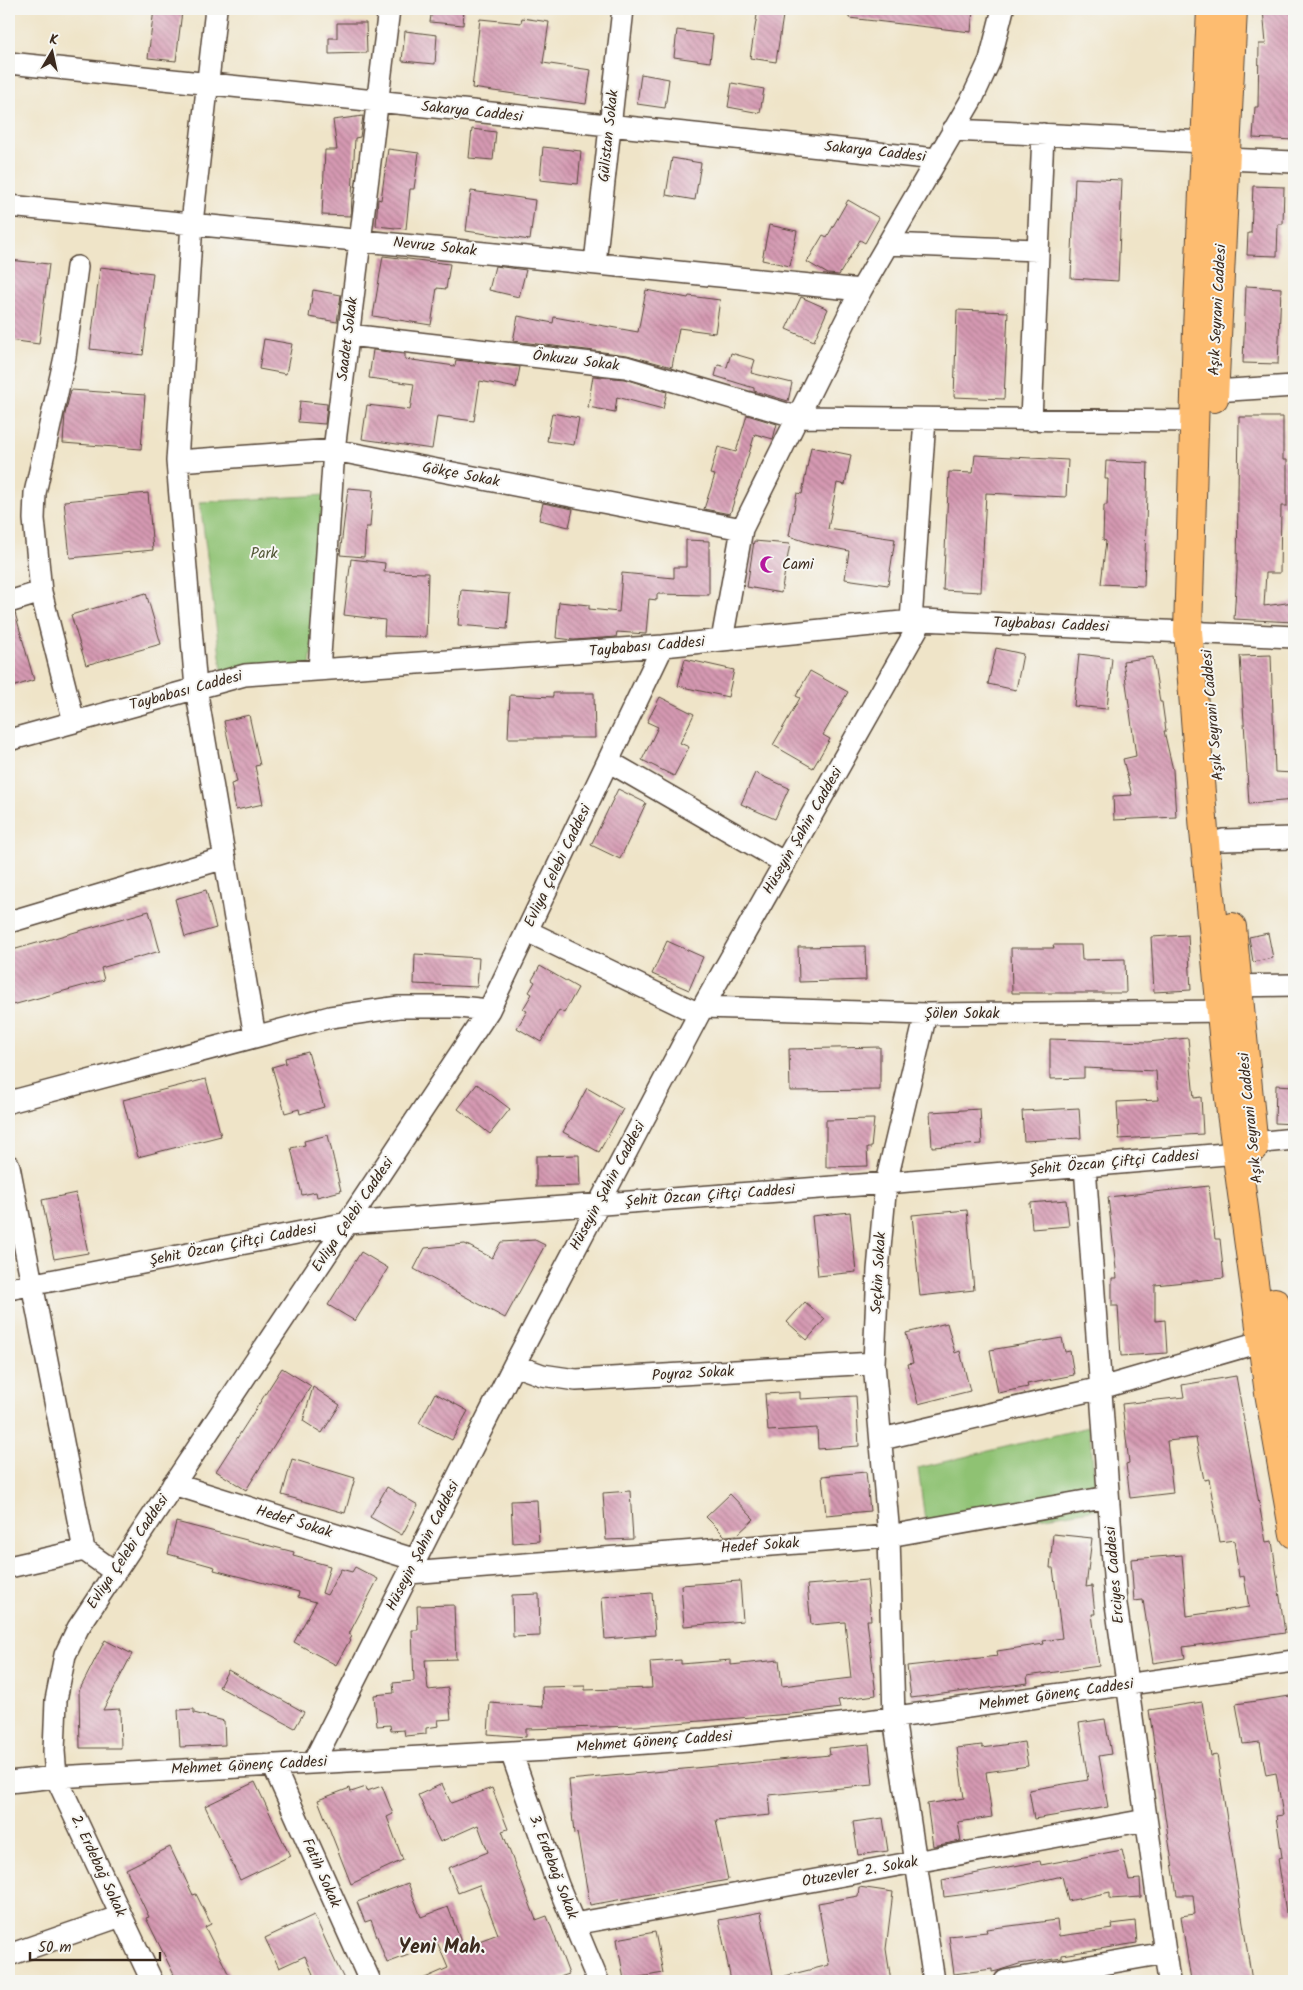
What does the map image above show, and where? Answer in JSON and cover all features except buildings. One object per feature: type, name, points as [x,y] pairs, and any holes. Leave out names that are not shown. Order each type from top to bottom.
[{"type":"main road","points":[[1211,9],[1216,150],[1194,422],[1197,632],[1230,998]]},
{"type":"main road","name":"Aşık Seyrani Caddesi","points":[[1233,9],[1216,150],[1214,391],[1197,632],[1224,840],[1230,998],[1245,1148],[1261,1218],[1279,1336],[1294,1415]]},
{"type":"main road","points":[[1279,1336],[1294,1534]]},
{"type":"street","points":[[216,9],[192,223],[177,461],[196,688],[255,1037]]},
{"type":"street","name":"Saadet Sokak","points":[[319,670],[334,450],[389,9]]},
{"type":"street","name":"Gülistan Sokak","points":[[595,263],[623,9]]},
{"type":"street","points":[[722,640],[742,529],[861,290],[982,79],[997,36],[1003,9]]},
{"type":"street","name":"Sakarya Caddesi","points":[[9,64],[936,158]]},
{"type":"street","points":[[953,130],[1043,134],[1216,150],[1294,162]]},
{"type":"street","points":[[1031,420],[1043,134]]},
{"type":"street","name":"Nevruz Sokak","points":[[9,206],[861,290]]},
{"type":"street","points":[[887,244],[1038,250]]},
{"type":"street","points":[[74,722],[41,592],[35,546],[35,492],[65,357],[77,267]]},
{"type":"street","name":"Önkuzu Sokak","points":[[349,335],[626,367],[797,418],[1194,422]]},
{"type":"street","points":[[1214,391],[1294,386]]},
{"type":"street","points":[[917,620],[925,419]]},
{"type":"street","name":"Gökçe Sokak","points":[[177,461],[334,450],[742,529]]},
{"type":"street","points":[[9,602],[41,592]]},
{"type":"street","name":"Taybabası Caddesi","points":[[9,740],[245,675],[663,646],[917,620],[1294,637]]},
{"type":"street","name":"Hüseyin Şahin Caddesi","points":[[313,1763],[514,1365],[599,1204],[701,1011],[917,620]]},
{"type":"street","name":"Evliya Çelebi Caddesi","points":[[56,1777],[56,1709],[65,1655],[78,1628],[489,1010],[663,646]]},
{"type":"street","points":[[608,761],[785,862]]},
{"type":"street","points":[[1224,840],[1294,838]]},
{"type":"street","points":[[9,922],[225,858]]},
{"type":"street","points":[[527,931],[701,1011]]},
{"type":"street","name":"Şölen Sokak","points":[[701,1011],[926,1014],[1230,998],[1294,985]]},
{"type":"street","points":[[9,1102],[330,1017],[364,1011],[429,1006],[489,1010]]},
{"type":"street","name":"Seçkin Sokak","points":[[926,1014],[886,1183],[878,1270],[874,1363],[889,1536],[894,1718],[934,1981]]},
{"type":"street","name":"Şehit Özcan Çiftçi Caddesi","points":[[9,1289],[348,1222],[886,1183],[1085,1166],[1245,1148],[1294,1139]]},
{"type":"street","points":[[9,1166],[84,1550],[115,1572]]},
{"type":"street","name":"Erciyes Caddesi","points":[[1085,1166],[1116,1604],[1169,1981]]},
{"type":"street","points":[[882,1439],[1101,1388],[1279,1336]]},
{"type":"street","name":"Poyraz Sokak","points":[[514,1365],[542,1375],[583,1380],[874,1363]]},
{"type":"street","name":"Hedef Sokak","points":[[173,1484],[412,1566],[889,1536],[1108,1497]]},
{"type":"street","points":[[9,1567],[84,1550]]},
{"type":"street","name":"Mehmet Gönenç Caddesi","points":[[9,1782],[56,1777],[511,1752],[703,1739],[894,1718],[1294,1661]]},
{"type":"street","name":"3. Erdebağ Sokak","points":[[511,1752],[594,1980]]},
{"type":"street","name":"Fatih Sokak","points":[[273,1765],[370,1981]]},
{"type":"street","name":"2. Erdebağ Sokak","points":[[56,1777],[152,1981]]},
{"type":"street","name":"Otuzevler 2. Sokak","points":[[574,1924],[1146,1820]]},
{"type":"street","points":[[9,1955],[121,1916]]},
{"type":"street","points":[[1005,1981],[1165,1953]]},
{"type":"green space","name":"Park","points":[[326,495],[310,667],[223,679],[200,502]]},
{"type":"green space","points":[[1089,1427],[1098,1509],[927,1535],[918,1468]]},
{"type":"place","name":"Cami","points":[[768,565]]},
{"type":"district","name":"Yeni Mah.","points":[[442,1948]]}]
